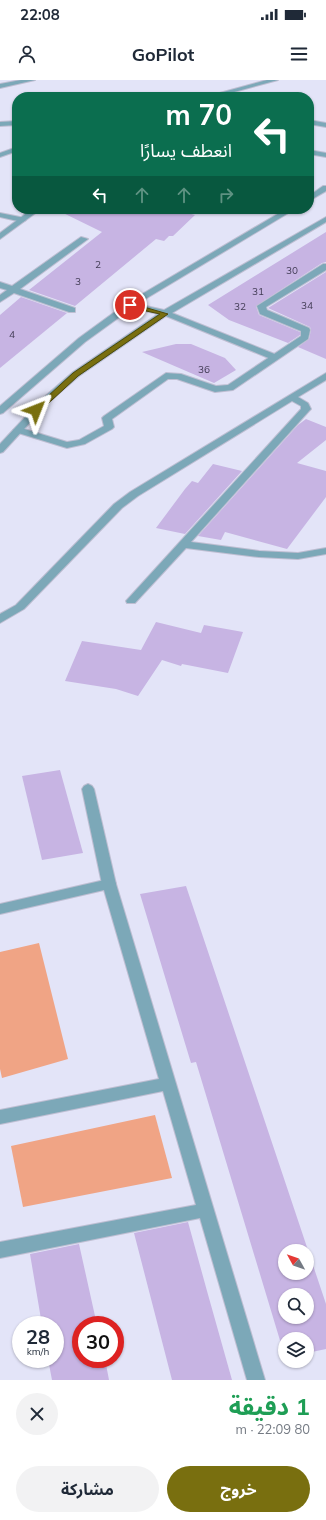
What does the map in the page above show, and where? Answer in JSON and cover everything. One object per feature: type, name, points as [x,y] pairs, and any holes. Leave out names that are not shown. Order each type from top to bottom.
[{"type":"street","points":[[0,86],[32,80]]},
{"type":"street","points":[[228,92],[275,80]]},
{"type":"street","points":[[253,92],[285,80]]},
{"type":"street","points":[[0,124],[12,123]]},
{"type":"street","points":[[314,123],[326,125]]},
{"type":"street","points":[[0,155],[12,151]]},
{"type":"street","points":[[314,153],[326,156]]},
{"type":"street","points":[[314,195],[326,188]]},
{"type":"street","points":[[0,237],[30,214]]},
{"type":"street","points":[[0,411],[82,340],[130,305],[283,214]]},
{"type":"street","points":[[0,215],[22,220]]},
{"type":"street","points":[[0,450],[45,400],[76,374],[165,314],[326,219]]},
{"type":"street","points":[[0,299],[84,238]]},
{"type":"street","points":[[18,430],[67,445],[82,442],[109,427],[106,418],[166,376],[178,376],[215,389],[230,388],[305,337],[306,330],[263,312],[261,306],[326,266]]},
{"type":"street","points":[[0,285],[72,310]]},
{"type":"street","points":[[130,305],[165,314],[274,357]]},
{"type":"street","points":[[0,618],[20,607],[118,506],[134,494],[326,376]]},
{"type":"street","points":[[131,601],[306,409],[305,405],[291,397]]},
{"type":"street","points":[[183,544],[259,554],[298,556],[326,551]]},
{"type":"street","points":[[88,789],[109,884],[256,1380]]},
{"type":"street","points":[[0,909],[109,884]]},
{"type":"street","points":[[0,1117],[168,1084]]},
{"type":"street","points":[[0,1250],[206,1210]]},
{"type":"shaded area","points":[[39,943],[68,1059],[2,1078],[0,1069],[0,952]]},
{"type":"shaded area","points":[[155,1115],[172,1178],[23,1207],[11,1146]]},
{"type":"building","points":[[65,214],[195,215],[173,236],[169,236],[164,241],[156,239],[75,306],[29,290],[102,232]]},
{"type":"building","points":[[326,232],[326,262],[322,263],[256,306],[259,315],[300,332],[300,335],[288,343],[229,320],[208,305]]},
{"type":"building","points":[[326,272],[326,359],[298,347],[309,339],[311,330],[310,327],[268,308]]},
{"type":"building","points":[[21,297],[67,313],[0,368],[0,315]]},
{"type":"building","points":[[176,344],[191,344],[225,358],[236,370],[214,383],[142,352]]},
{"type":"building","points":[[306,419],[326,427],[326,440],[297,463],[326,471],[326,497],[287,549],[225,532],[221,540],[198,536],[298,425]]},
{"type":"building","points":[[213,464],[242,471],[185,534],[156,528],[192,481],[198,483]]},
{"type":"building","points":[[156,622],[201,633],[204,625],[243,632],[228,673],[182,664],[181,666],[162,660],[138,696],[116,689],[65,681],[82,641],[141,650]]},
{"type":"building","points":[[60,770],[83,853],[42,860],[22,776]]},
{"type":"building","points":[[186,886],[306,1244],[278,1244],[278,1280],[314,1280],[314,1268],[326,1304],[326,1349],[314,1352],[314,1332],[278,1332],[278,1334],[196,1062],[191,1063],[140,894]]},
{"type":"building","points":[[188,1222],[232,1380],[172,1380],[134,1233]]},
{"type":"building","points":[[79,1244],[95,1316],[72,1316],[72,1368],[107,1368],[109,1380],[52,1380],[50,1368],[64,1368],[64,1316],[40,1316],[30,1254]]},
{"type":"route","points":[[36,410],[45,400],[76,374],[109,350],[165,314],[130,305]]}]
